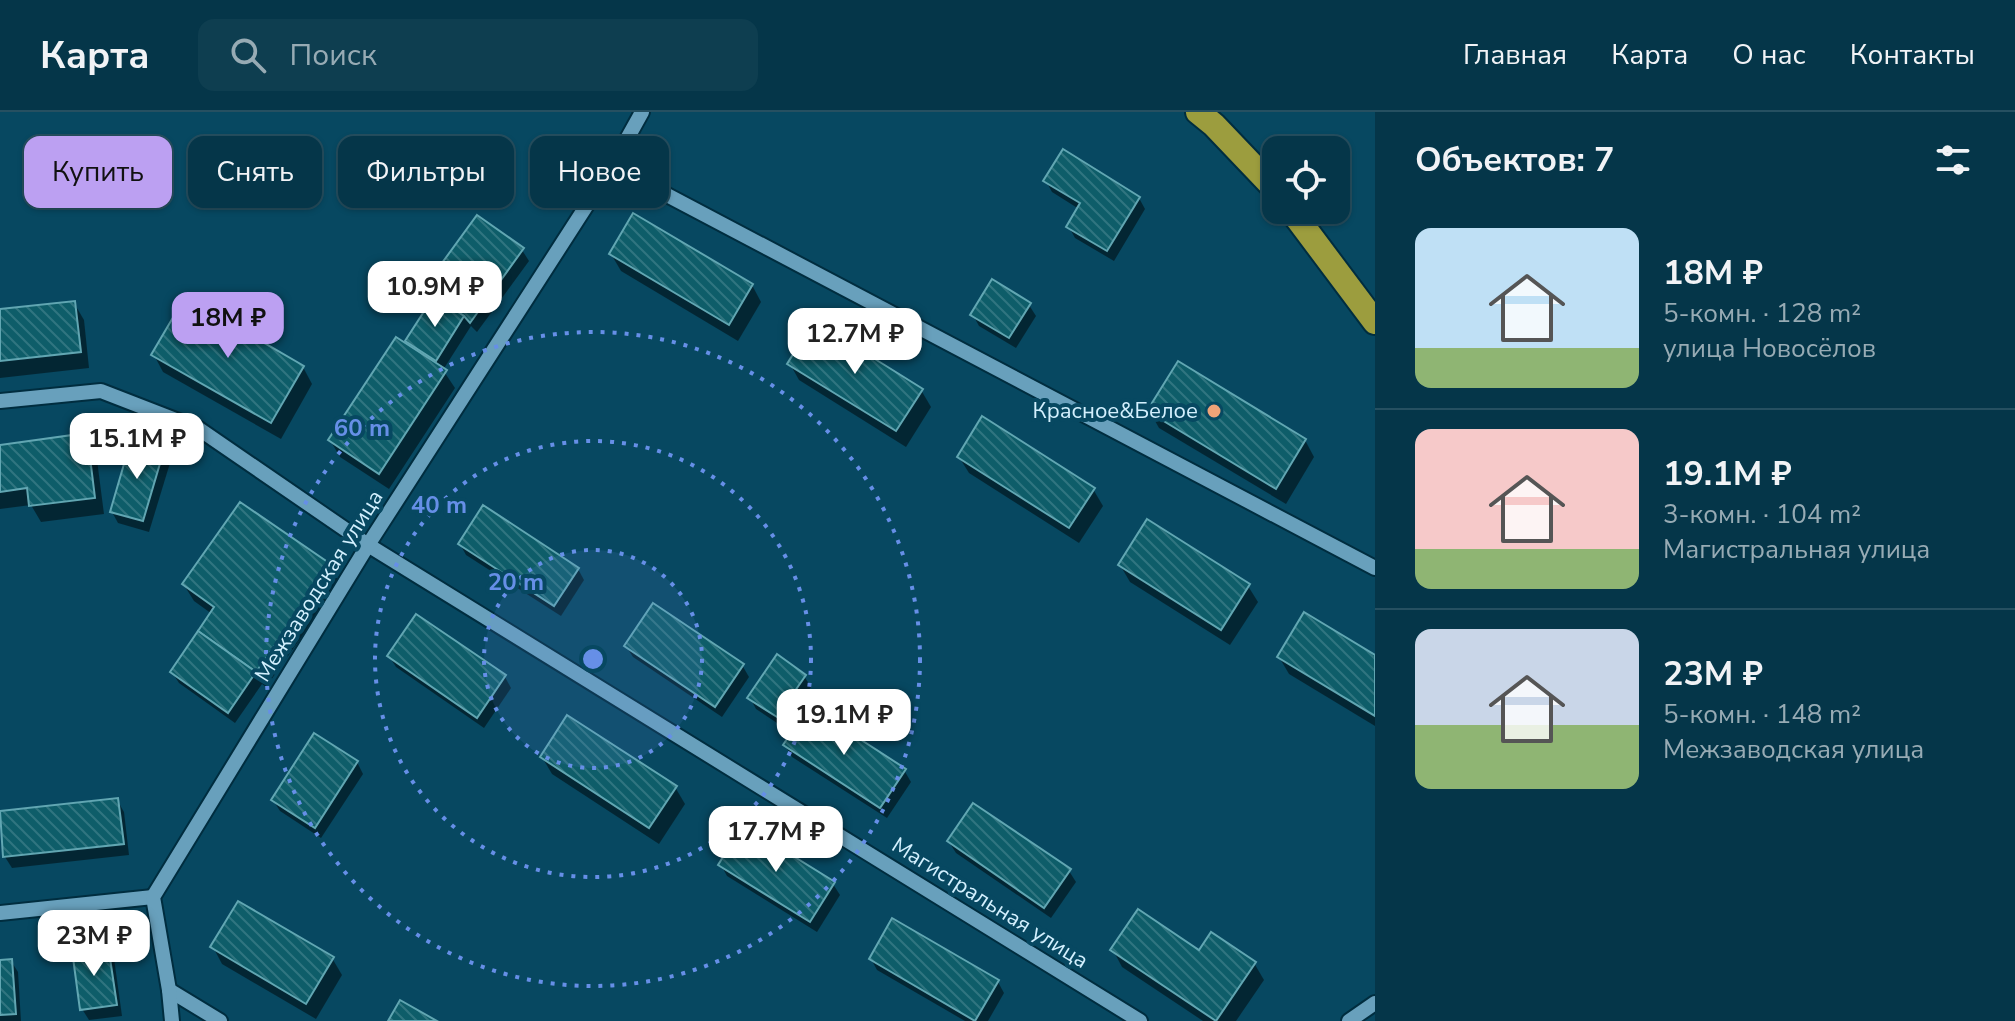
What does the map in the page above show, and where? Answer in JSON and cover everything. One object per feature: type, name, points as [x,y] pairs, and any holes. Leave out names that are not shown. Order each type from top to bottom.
[{"type":"highway","points":[[1198,112],[1262,175]]},
{"type":"highway","points":[[1302,224],[1375,322]]},
{"type":"street","name":"Межзаводская улица","points":[[629,136],[642,112]]},
{"type":"street","points":[[669,196],[1375,568]]},
{"type":"street","name":"Межзаводская улица","points":[[153,897],[368,545],[585,208]]},
{"type":"street","name":"Магистральная улица","points":[[0,401],[101,391],[199,429],[368,545],[1140,1021]]},
{"type":"street","points":[[0,913],[153,897],[172,1021]]},
{"type":"street","points":[[169,990],[220,1021]]},
{"type":"street","points":[[1349,1021],[1375,1003]]},
{"type":"building","points":[[1063,149],[1140,197],[1107,251],[1066,227],[1080,203],[1043,181]]},
{"type":"building","points":[[633,213],[753,284],[729,325],[609,254]]},
{"type":"building","points":[[477,215],[524,248],[470,323],[423,289]]},
{"type":"building","points":[[992,279],[1031,303],[1009,338],[970,315]]},
{"type":"building","points":[[434,296],[464,316],[436,361],[405,341]]},
{"type":"building","points":[[185,297],[304,366],[271,423],[151,355]]},
{"type":"building","points":[[75,301],[81,352],[0,361],[0,309]]},
{"type":"building","points":[[814,321],[923,389],[896,431],[787,364]]},
{"type":"building","points":[[396,337],[447,370],[379,474],[328,440]]},
{"type":"building","points":[[1178,361],[1306,439],[1276,489],[1147,411]]},
{"type":"building","points":[[982,416],[1095,488],[1069,528],[957,457]]},
{"type":"building","points":[[87,433],[95,498],[29,506],[27,488],[0,492],[0,445]]},
{"type":"building","points":[[131,440],[164,450],[143,521],[110,512]]},
{"type":"building","points":[[240,502],[332,565],[256,672],[198,631],[214,607],[182,584]]},
{"type":"building","points":[[483,505],[579,568],[554,606],[458,544]]},
{"type":"building","points":[[1147,519],[1250,584],[1221,630],[1118,565]]},
{"type":"building","points":[[653,603],[744,664],[715,707],[624,646]]},
{"type":"building","points":[[1304,612],[1375,655],[1375,716],[1277,657]]},
{"type":"building","points":[[416,614],[506,675],[477,718],[387,656]]},
{"type":"building","points":[[198,631],[256,672],[228,713],[170,672]]},
{"type":"building","points":[[777,654],[806,675],[777,717],[747,698]]},
{"type":"building","points":[[809,706],[906,769],[880,808],[783,745]]},
{"type":"building","points":[[567,715],[677,786],[649,828],[540,757]]},
{"type":"building","points":[[314,733],[358,761],[315,828],[271,800]]},
{"type":"building","points":[[118,798],[124,844],[3,857],[0,811]]},
{"type":"building","points":[[973,803],[1071,869],[1044,908],[947,841]]},
{"type":"building","points":[[743,825],[835,882],[810,922],[718,865]]},
{"type":"building","points":[[238,901],[334,957],[306,1004],[210,947]]},
{"type":"building","points":[[1138,909],[1199,950],[1211,932],[1256,962],[1216,1021],[1110,950]]},
{"type":"building","points":[[892,918],[999,980],[975,1021],[869,959]]},
{"type":"building","points":[[108,945],[117,1005],[80,1010],[72,950]]},
{"type":"building","points":[[12,959],[16,1014],[0,1015],[0,960]]},
{"type":"building","points":[[400,1000],[437,1021],[388,1021]]},
{"type":"place","name":"Красное&Белое","points":[[1214,411]]}]
